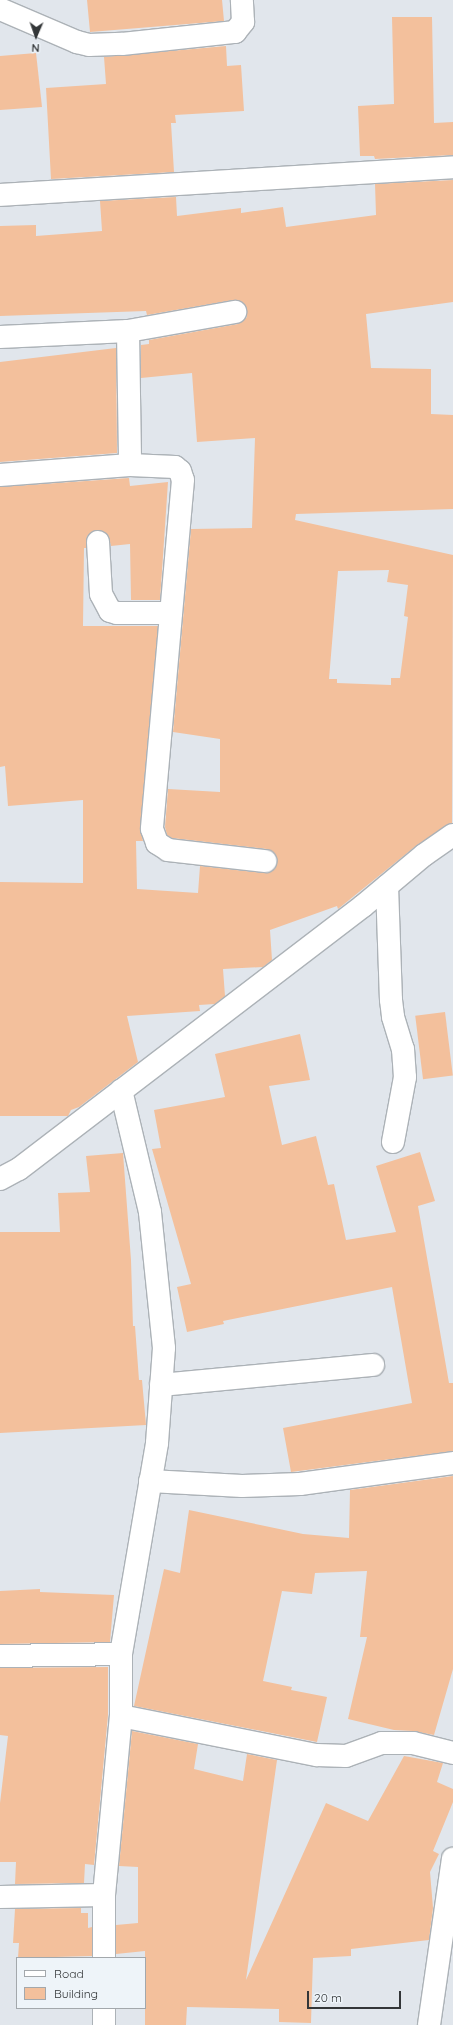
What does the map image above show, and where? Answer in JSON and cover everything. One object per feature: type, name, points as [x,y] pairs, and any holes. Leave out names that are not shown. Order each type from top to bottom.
[{"type":"street","points":[[0,9],[77,42],[89,45],[122,44],[235,32],[243,22],[242,0]]},
{"type":"street","points":[[0,195],[453,167]]},
{"type":"street","points":[[0,336],[128,331],[234,312]]},
{"type":"street","points":[[128,331],[130,465]]},
{"type":"street","points":[[0,475],[130,465],[175,467],[180,471],[182,480],[152,829],[157,843],[168,850],[265,861]]},
{"type":"street","points":[[98,542],[101,594],[110,611],[117,613],[171,613]]},
{"type":"street","points":[[0,1179],[20,1169],[387,886],[424,855],[453,835]]},
{"type":"street","points":[[387,886],[391,1000],[393,1017],[403,1049],[405,1077],[393,1142]]},
{"type":"street","points":[[104,1957],[104,1895],[121,1716],[121,1654],[157,1443],[164,1348],[150,1212],[121,1090]]},
{"type":"street","points":[[161,1386],[373,1365]]},
{"type":"street","points":[[150,1481],[242,1486],[300,1484],[453,1463]]},
{"type":"street","points":[[0,1656],[121,1654]]},
{"type":"street","points":[[121,1716],[317,1755],[346,1756],[382,1744],[413,1742],[453,1753]]},
{"type":"street","points":[[429,2025],[447,1942],[453,1859]]},
{"type":"street","points":[[0,1897],[104,1895]]},
{"type":"street","points":[[104,2009],[104,2025]]},
{"type":"building","points":[[87,0],[222,0],[224,21],[90,32]]},
{"type":"building","points":[[392,17],[432,17],[434,123],[453,122],[453,155],[375,159],[374,156],[360,156],[358,106],[394,104]]},
{"type":"building","points":[[226,46],[227,66],[241,65],[244,111],[175,115],[176,123],[171,123],[174,172],[51,179],[46,88],[106,84],[104,57]]},
{"type":"building","points":[[36,53],[42,107],[0,110],[0,56]]},
{"type":"building","points":[[453,180],[453,302],[366,314],[371,368],[431,369],[431,414],[453,415],[453,509],[296,514],[295,520],[453,555],[452,823],[417,845],[338,909],[337,906],[270,930],[272,960],[263,967],[223,969],[225,996],[215,1004],[199,1005],[200,1011],[127,1016],[138,1062],[79,1107],[71,1110],[68,1116],[0,1116],[0,882],[83,883],[83,800],[8,806],[5,766],[0,767],[0,487],[129,478],[130,486],[168,482],[160,600],[131,600],[130,544],[111,546],[108,535],[97,530],[87,536],[86,548],[84,548],[83,626],[158,626],[140,828],[143,841],[136,841],[137,889],[198,893],[200,866],[264,873],[275,869],[277,862],[276,856],[267,849],[172,838],[167,835],[165,827],[168,789],[220,792],[220,739],[173,732],[191,529],[252,528],[255,438],[197,442],[192,373],[141,378],[141,345],[149,344],[149,340],[238,324],[247,317],[247,309],[244,304],[233,300],[147,315],[146,311],[0,316],[0,226],[36,225],[36,236],[102,231],[100,201],[176,197],[177,216],[241,208],[241,213],[283,207],[286,227],[376,215],[375,184]],"holes":[[[389,570],[387,582],[408,585],[404,616],[408,617],[400,678],[391,678],[391,685],[337,683],[337,679],[329,679],[338,571]]]},
{"type":"building","points":[[116,348],[117,453],[0,462],[0,362]]},
{"type":"building","points":[[445,1012],[453,1076],[423,1079],[415,1016]]},
{"type":"building","points":[[300,1034],[310,1080],[269,1086],[282,1145],[316,1136],[328,1185],[334,1184],[346,1240],[396,1232],[376,1166],[420,1152],[435,1201],[418,1206],[449,1383],[453,1383],[453,1451],[291,1472],[283,1428],[412,1403],[392,1287],[223,1321],[224,1324],[187,1332],[177,1287],[191,1284],[152,1149],[161,1148],[154,1110],[225,1097],[215,1054]]},
{"type":"building","points":[[123,1153],[131,1260],[133,1326],[135,1326],[139,1380],[142,1380],[146,1425],[0,1433],[0,1232],[60,1232],[58,1193],[90,1192],[86,1156]]},
{"type":"building","points":[[453,1476],[453,1669],[434,1735],[413,1731],[394,1730],[348,1719],[367,1637],[360,1637],[367,1571],[315,1573],[312,1594],[282,1591],[263,1681],[292,1687],[291,1690],[327,1697],[317,1742],[134,1706],[164,1569],[180,1573],[189,1510],[303,1534],[349,1538],[350,1490]]},
{"type":"building","points":[[40,1589],[40,1592],[114,1595],[110,1642],[0,1644],[0,1591]]},
{"type":"building","points":[[108,1667],[108,1715],[94,1865],[85,1864],[84,1883],[15,1884],[16,1862],[0,1862],[0,1803],[8,1736],[0,1735],[0,1668]]},
{"type":"building","points":[[132,1731],[198,1744],[194,1769],[243,1781],[247,1754],[277,1760],[246,1980],[326,1803],[368,1821],[404,1756],[443,1763],[437,1782],[453,1789],[453,1802],[433,1851],[439,1854],[430,1872],[433,1908],[429,1940],[351,1949],[351,1956],[313,1958],[311,2023],[279,2022],[279,2009],[187,2007],[186,2025],[145,2025],[145,1951],[116,1954],[116,1925],[138,1923],[138,1867],[119,1866]]},
{"type":"building","points":[[81,1908],[81,1913],[88,1913],[88,1928],[92,1927],[92,1956],[18,1957],[19,1943],[13,1943],[15,1909]]}]
